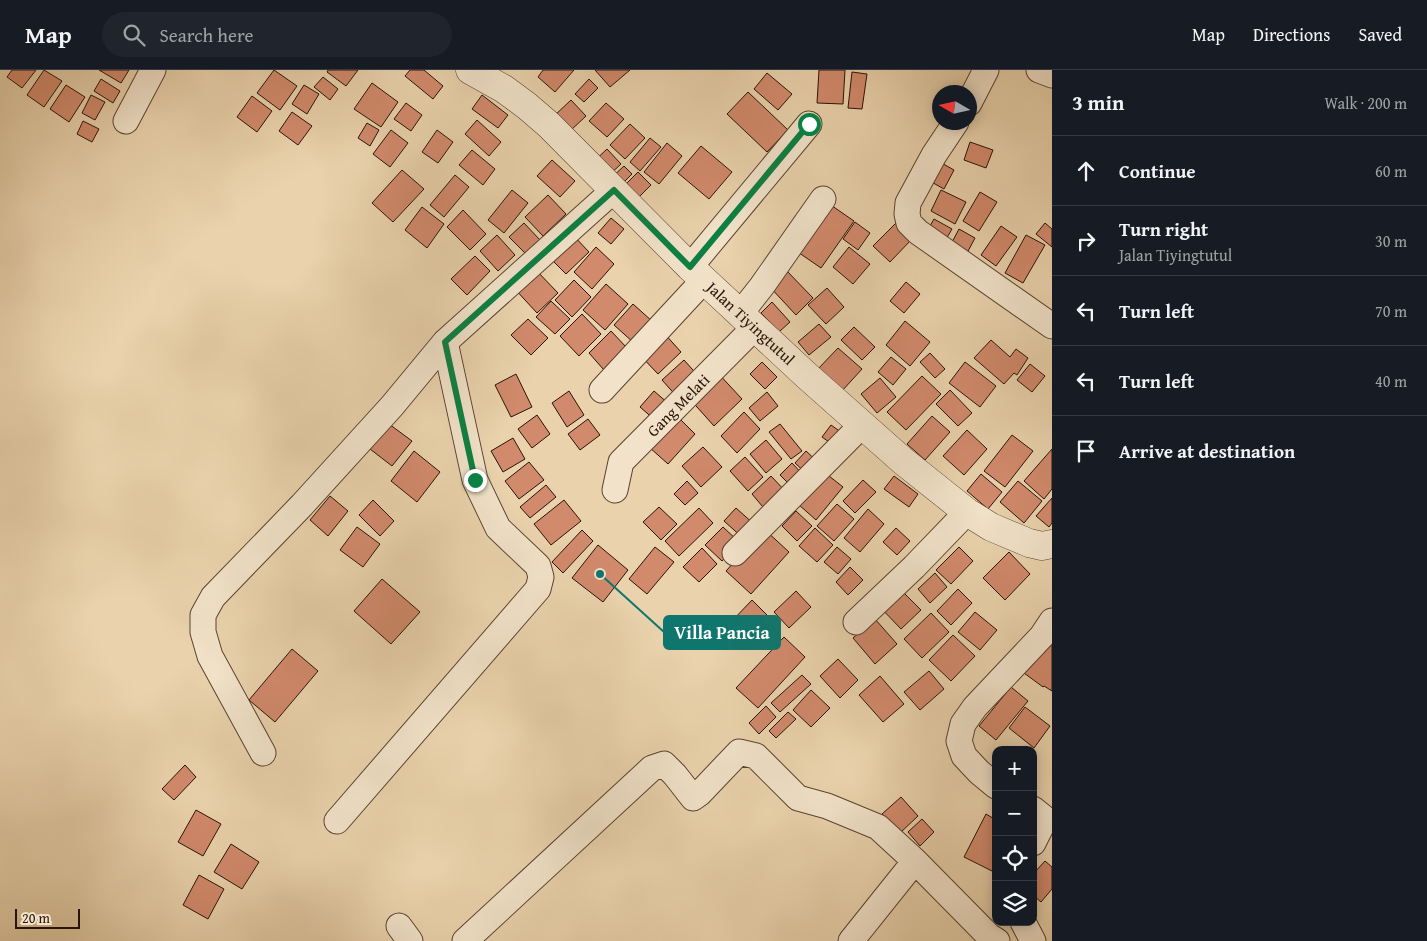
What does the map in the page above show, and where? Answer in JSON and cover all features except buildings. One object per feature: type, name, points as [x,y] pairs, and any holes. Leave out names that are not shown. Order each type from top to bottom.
[{"type":"street","points":[[126,121],[153,70]]},
{"type":"street","name":"Jalan Tiyingtutul","points":[[470,70],[504,89],[527,106],[563,138],[697,274],[903,461],[967,512],[991,527],[1029,543],[1042,546],[1052,544]]},
{"type":"street","points":[[977,89],[986,70]]},
{"type":"street","points":[[1039,70],[1052,75]]},
{"type":"street","points":[[602,390],[697,274],[809,124]]},
{"type":"street","points":[[951,130],[934,155],[908,203],[907,214],[909,223],[918,232],[1052,326]]},
{"type":"street","points":[[263,753],[210,656],[203,632],[203,615],[213,597],[302,505],[392,406],[445,342],[614,190]]},
{"type":"street","name":"Gang Melati","points":[[615,490],[621,462],[747,320],[762,286],[823,199]]},
{"type":"street","points":[[337,821],[538,589],[541,577],[538,566],[498,528],[475,480],[445,342]]},
{"type":"street","points":[[735,553],[862,425]]},
{"type":"street","points":[[856,622],[914,567],[967,512]]},
{"type":"street","points":[[992,783],[964,756],[959,741],[963,724],[975,707],[1042,636],[1052,621]]},
{"type":"street","points":[[466,941],[652,768],[664,764],[692,798],[700,793],[740,752],[756,756],[798,798],[827,806],[878,827],[915,861],[989,936],[997,941]]},
{"type":"street","points":[[1037,812],[1043,817],[1037,835]]},
{"type":"street","points":[[851,941],[915,861]]},
{"type":"street","points":[[1025,926],[1033,941]]},
{"type":"place","name":"Villa Pancia","points":[[600,574]]},
{"type":"route","points":[[475,480],[445,342],[614,190],[690,267],[809,124]]}]
